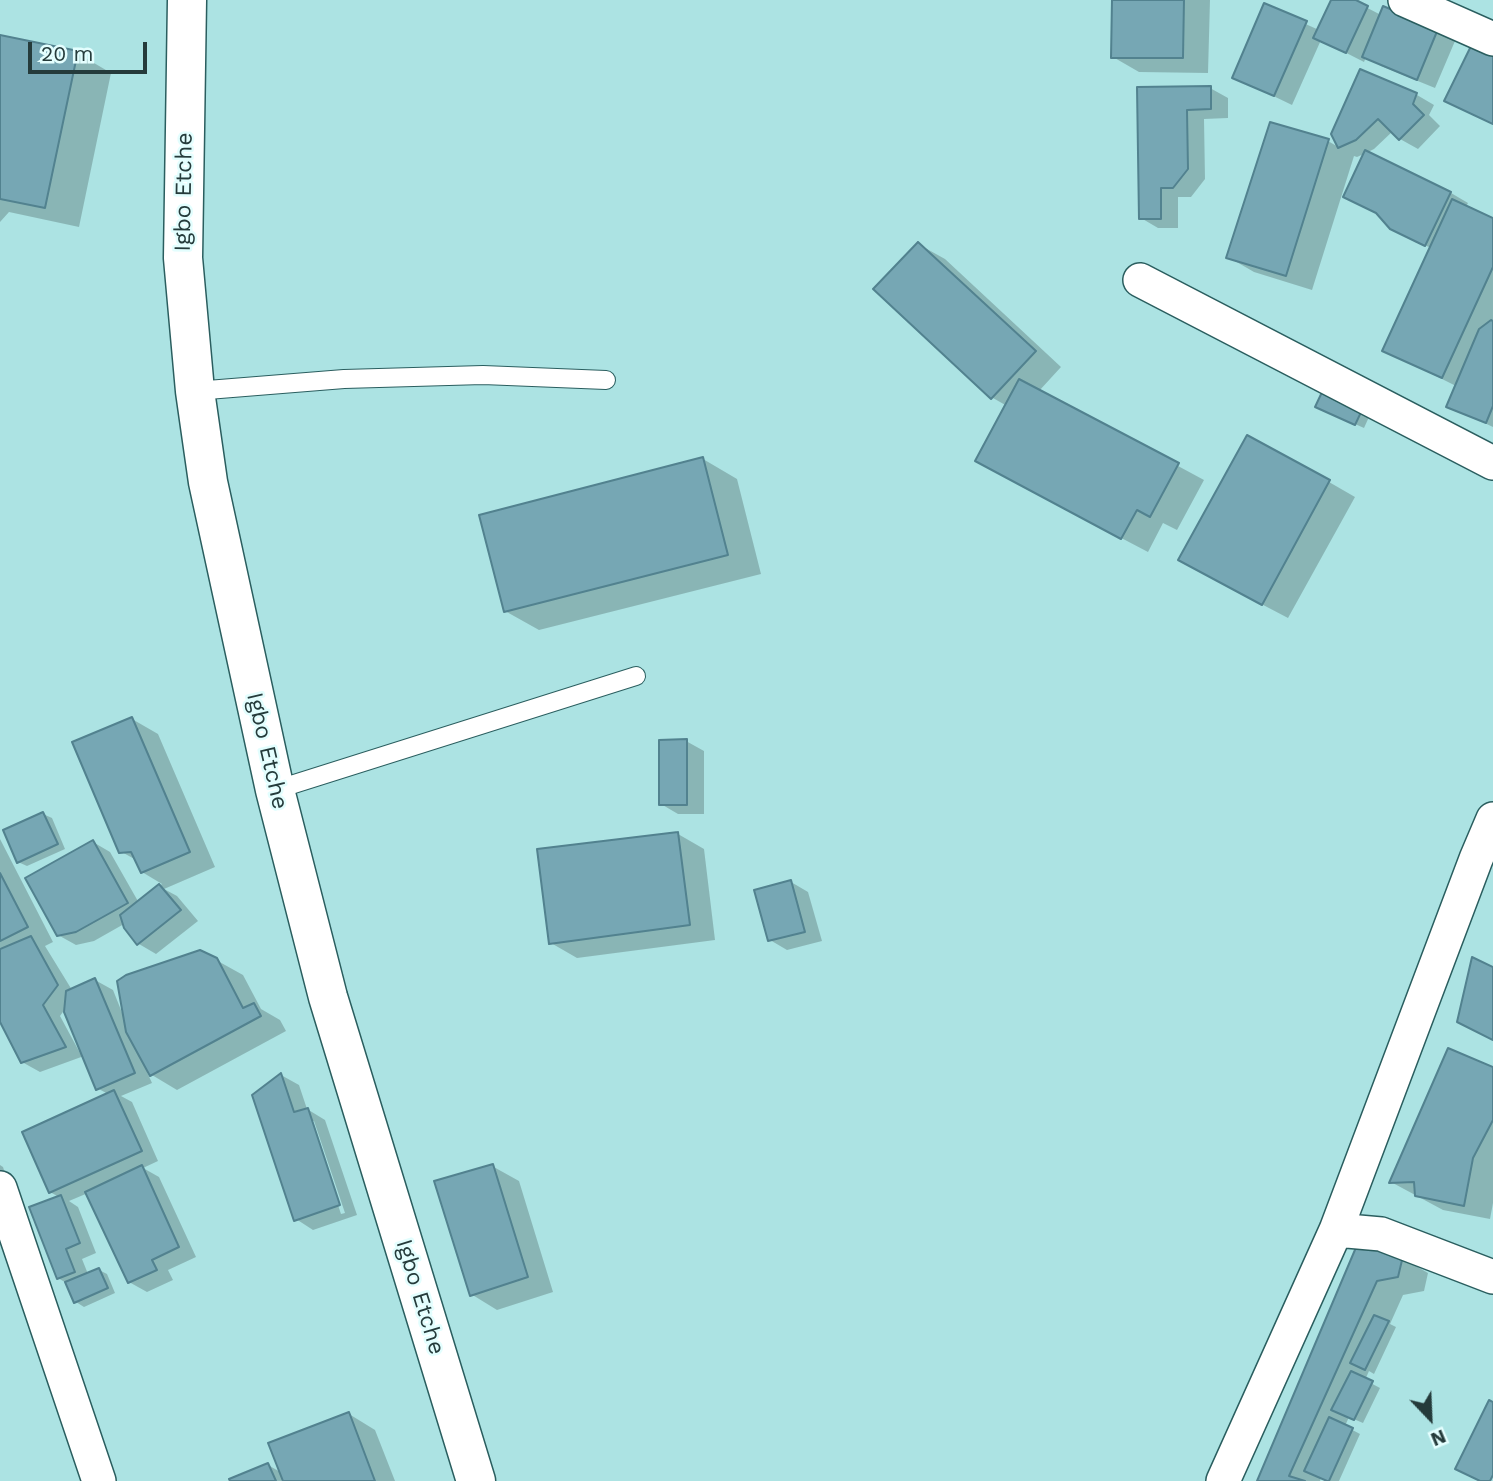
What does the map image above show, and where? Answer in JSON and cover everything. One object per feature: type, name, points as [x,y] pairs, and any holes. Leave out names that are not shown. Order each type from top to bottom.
[{"type":"street","name":"Igbo Etche","points":[[187,0],[183,258],[195,391],[208,482],[275,790],[328,997],[476,1481]]},
{"type":"street","points":[[1405,0],[1493,39]]},
{"type":"street","points":[[1140,280],[1493,463]]},
{"type":"street","points":[[1223,1481],[1336,1230],[1484,861],[1493,819]]},
{"type":"street","points":[[0,1188],[99,1481]]},
{"type":"street","points":[[1336,1230],[1381,1234],[1493,1277]]},
{"type":"lane","points":[[195,391],[344,379],[442,376],[606,380]]},
{"type":"lane","points":[[275,790],[636,676]]},
{"type":"building","points":[[1112,0],[1184,0],[1183,58],[1111,58]]},
{"type":"building","points":[[1331,0],[1356,0],[1368,6],[1346,53],[1313,38]]},
{"type":"building","points":[[1264,3],[1307,21],[1274,96],[1232,78]]},
{"type":"building","points":[[1383,6],[1438,29],[1417,80],[1362,57]]},
{"type":"building","points":[[0,35],[78,51],[45,208],[0,199]]},
{"type":"building","points":[[1473,42],[1493,51],[1493,124],[1444,101]]},
{"type":"building","points":[[1360,69],[1417,93],[1413,104],[1424,115],[1399,140],[1378,119],[1356,140],[1338,148],[1331,134]]},
{"type":"building","points":[[1211,86],[1211,109],[1187,110],[1188,169],[1173,188],[1161,188],[1161,219],[1139,219],[1137,87]]},
{"type":"building","points":[[1270,122],[1329,139],[1286,276],[1226,258]]},
{"type":"building","points":[[1365,150],[1451,192],[1425,246],[1390,229],[1376,213],[1343,197]]},
{"type":"building","points":[[1452,199],[1493,218],[1493,267],[1442,378],[1382,351]]},
{"type":"building","points":[[918,242],[1036,351],[991,399],[873,289]]},
{"type":"building","points":[[1491,320],[1493,406],[1486,423],[1446,407],[1479,329]]},
{"type":"building","points":[[1331,373],[1371,391],[1355,425],[1315,407]]},
{"type":"building","points":[[1019,379],[1179,463],[1150,517],[1137,510],[1121,539],[975,461]]},
{"type":"building","points":[[1247,435],[1330,480],[1262,605],[1178,560]]},
{"type":"building","points":[[703,457],[728,555],[504,612],[479,515]]},
{"type":"building","points":[[132,717],[190,852],[141,873],[131,852],[119,853],[72,742]]},
{"type":"building","points":[[687,739],[687,805],[659,805],[659,740]]},
{"type":"building","points":[[43,812],[58,844],[17,863],[3,830]]},
{"type":"building","points":[[678,832],[690,925],[549,944],[537,849]]},
{"type":"building","points":[[93,840],[128,903],[76,932],[57,936],[25,878]]},
{"type":"building","points":[[0,873],[28,927],[0,941]]},
{"type":"building","points":[[791,880],[805,932],[768,941],[754,890]]},
{"type":"building","points":[[159,884],[181,910],[137,945],[124,928],[120,915]]},
{"type":"building","points":[[31,936],[58,985],[43,1005],[66,1047],[21,1063],[0,1022],[0,949]]},
{"type":"building","points":[[200,950],[217,958],[243,1008],[254,1003],[261,1016],[150,1076],[126,1032],[117,981],[126,975]]},
{"type":"building","points":[[1472,957],[1493,967],[1493,1040],[1457,1022]]},
{"type":"building","points":[[95,978],[135,1073],[96,1090],[64,1012],[66,991]]},
{"type":"building","points":[[1448,1048],[1493,1067],[1493,1120],[1473,1158],[1464,1206],[1415,1196],[1414,1182],[1389,1183]]},
{"type":"building","points":[[281,1073],[294,1112],[308,1108],[340,1205],[294,1221],[252,1095]]},
{"type":"building","points":[[114,1090],[142,1151],[49,1193],[22,1132]]},
{"type":"building","points":[[493,1164],[528,1277],[470,1296],[434,1181]]},
{"type":"building","points":[[142,1165],[179,1247],[152,1260],[157,1270],[128,1283],[85,1192]]},
{"type":"building","points":[[61,1195],[80,1243],[66,1249],[75,1272],[57,1279],[29,1207]]},
{"type":"building","points":[[1360,1238],[1403,1256],[1398,1277],[1377,1281],[1289,1476],[1305,1481],[1257,1481]]},
{"type":"building","points":[[99,1268],[108,1288],[74,1303],[65,1282]]},
{"type":"building","points":[[1374,1315],[1389,1321],[1365,1370],[1350,1363]]},
{"type":"building","points":[[1351,1371],[1373,1381],[1354,1420],[1331,1410]]},
{"type":"building","points":[[1489,1400],[1493,1402],[1493,1475],[1490,1481],[1480,1481],[1455,1469]]},
{"type":"building","points":[[349,1412],[375,1481],[283,1481],[268,1443]]},
{"type":"building","points":[[1329,1417],[1353,1428],[1327,1481],[1304,1471]]},
{"type":"building","points":[[268,1463],[276,1481],[229,1479]]}]
